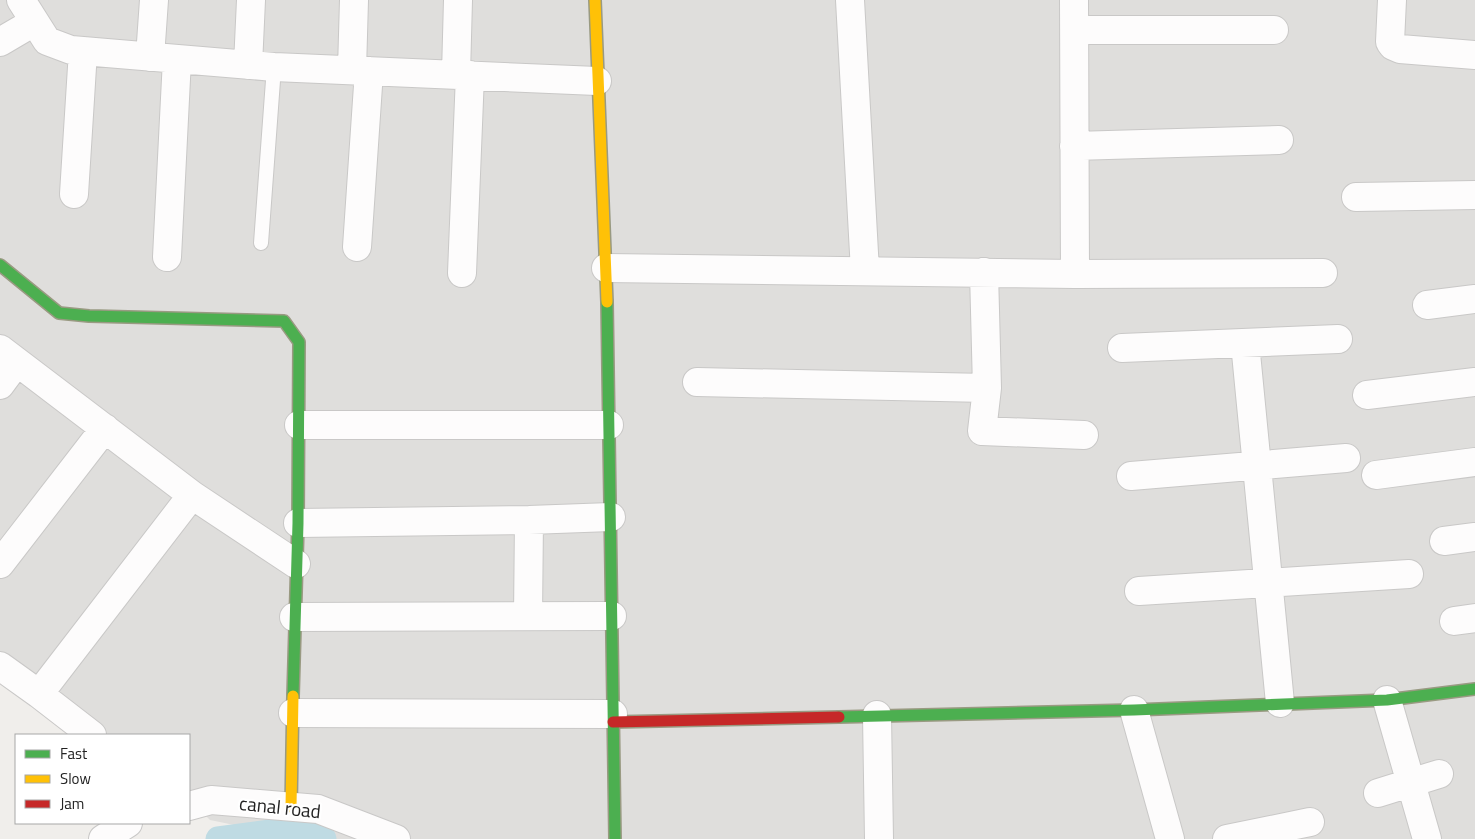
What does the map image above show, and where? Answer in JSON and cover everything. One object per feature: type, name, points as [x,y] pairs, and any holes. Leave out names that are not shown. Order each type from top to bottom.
[{"type":"street","points":[[154,0],[163,58],[167,257]]},
{"type":"street","points":[[251,0],[261,66]]},
{"type":"street","points":[[354,0],[360,71],[357,247]]},
{"type":"street","points":[[458,0],[463,75],[462,273]]},
{"type":"street","points":[[596,0],[597,81],[606,268],[615,839]]},
{"type":"street","points":[[850,0],[865,271]]},
{"type":"street","points":[[1074,0],[1076,274]]},
{"type":"street","points":[[1392,0],[1390,42],[1393,46],[1475,55]]},
{"type":"street","points":[[0,42],[28,11],[48,41],[71,50],[261,66],[597,81]]},
{"type":"street","points":[[1075,30],[1274,30]]},
{"type":"street","points":[[74,194],[83,51]]},
{"type":"street","points":[[1074,146],[1278,140]]},
{"type":"street","points":[[1356,197],[1475,195]]},
{"type":"street","points":[[0,265],[60,313],[89,316],[284,321],[299,342],[298,523],[294,617],[291,807]]},
{"type":"street","points":[[606,268],[1076,274],[1323,273]]},
{"type":"street","points":[[984,272],[987,388],[982,431],[1084,434]]},
{"type":"street","points":[[1427,304],[1475,299]]},
{"type":"street","points":[[1122,348],[1338,339]]},
{"type":"street","points":[[1245,343],[1280,703]]},
{"type":"street","points":[[0,385],[9,355],[192,495],[296,564]]},
{"type":"street","points":[[697,382],[987,388]]},
{"type":"street","points":[[1367,395],[1475,382]]},
{"type":"street","points":[[299,425],[609,425]]},
{"type":"street","points":[[0,564],[104,428]]},
{"type":"street","points":[[1131,476],[1346,458]]},
{"type":"street","points":[[1376,475],[1475,462]]},
{"type":"street","points":[[39,694],[192,495]]},
{"type":"street","points":[[298,523],[611,517]]},
{"type":"street","points":[[528,616],[529,520]]},
{"type":"street","points":[[1444,541],[1475,537]]},
{"type":"street","points":[[1139,591],[1409,574]]},
{"type":"street","points":[[294,617],[612,616]]},
{"type":"street","points":[[0,666],[91,734]]},
{"type":"street","points":[[293,713],[613,718],[1134,710],[1386,700],[1475,689]]},
{"type":"street","points":[[1386,700],[1427,839]]},
{"type":"street","points":[[1134,710],[1170,839]]},
{"type":"street","points":[[877,715],[879,839]]},
{"type":"street","points":[[1378,792],[1439,774]]},
{"type":"street","name":"canal road","points":[[190,806],[211,800],[318,809],[396,839]]},
{"type":"street","points":[[1227,839],[1310,822]]},
{"type":"street","points":[[103,839],[126,824]]},
{"type":"lane","points":[[261,66],[261,242]]},
{"type":"shaded area","points":[[0,0],[1475,0],[1475,839],[302,839],[210,820],[190,800],[190,734],[108,734],[0,651]]},
{"type":"waterway","points":[[218,839],[307,827],[324,839]]},
{"type":"traffic: fast","points":[[0,265],[59,313],[89,316],[284,321],[299,342],[298,523],[293,696]]},
{"type":"traffic: fast","points":[[607,302],[615,839]]},
{"type":"traffic: fast","points":[[839,717],[1134,710],[1387,700],[1475,689]]},
{"type":"traffic: slow","points":[[595,0],[607,302]]},
{"type":"traffic: slow","points":[[291,807],[293,696]]},
{"type":"traffic: jam","points":[[613,722],[839,717]]}]
